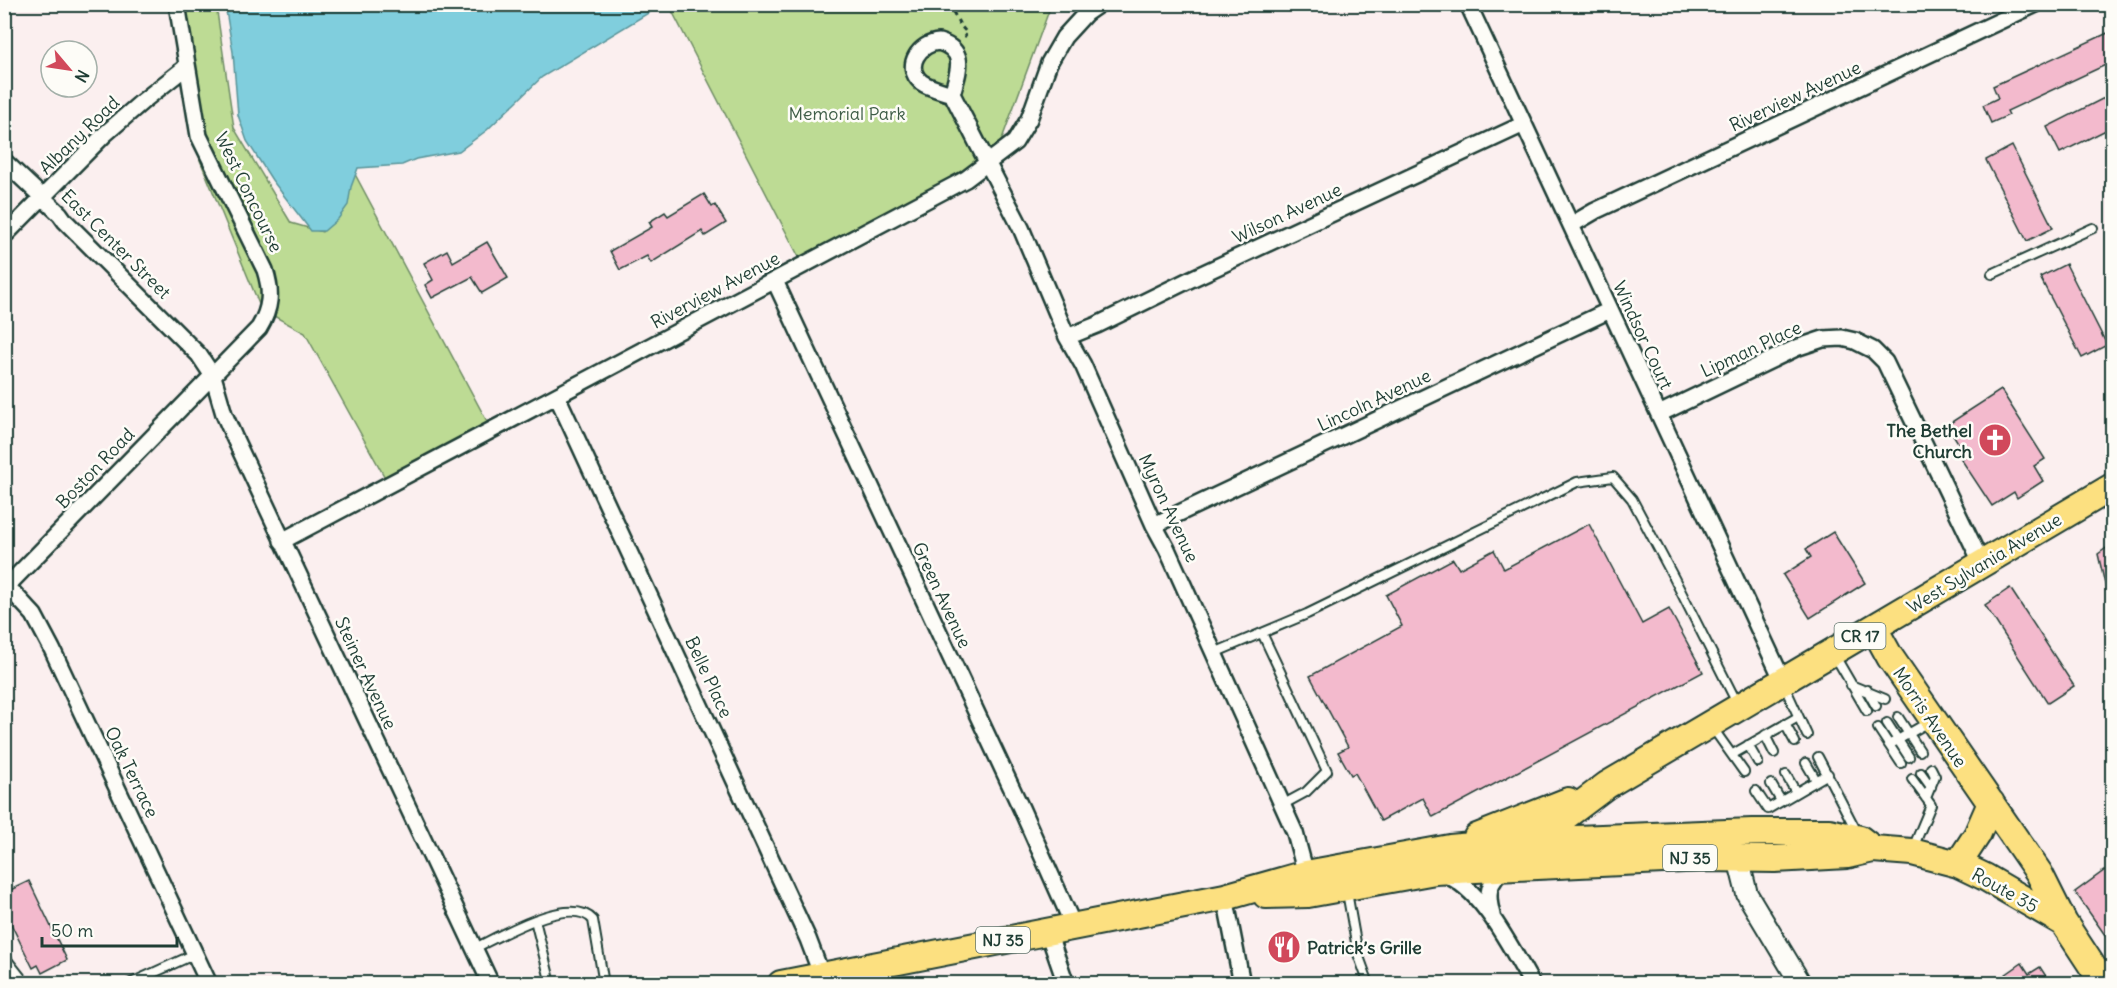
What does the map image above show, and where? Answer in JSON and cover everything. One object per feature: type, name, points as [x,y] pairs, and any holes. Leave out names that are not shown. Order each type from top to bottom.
[{"type":"main road","name":"West Sylvania Avenue","points":[[1435,871],[1499,855],[1526,841],[1563,818],[1607,785],[2112,487]]},
{"type":"main road","name":"Morris Avenue","points":[[1874,628],[1890,657],[2038,873],[2064,923]]},
{"type":"main road","name":"West Sylvania Avenue","points":[[1450,848],[1607,785]]},
{"type":"main road","points":[[1958,864],[1977,835],[1991,803]]},
{"type":"main road","name":"NJ 35","points":[[781,984],[1225,897],[1306,874],[1450,848],[1767,821],[1829,832],[1866,844]]},
{"type":"main road","name":"NJ 35","points":[[1225,897],[1308,894],[1435,871],[1506,866],[1847,855],[1866,844]]},
{"type":"main road","name":"Route 35","points":[[1866,844],[1912,852],[1958,864],[2064,923],[2104,984]]},
{"type":"street","name":"West Concourse","points":[[177,4],[199,136],[265,270],[269,283],[269,309],[262,322],[213,376]]},
{"type":"street","name":"Riverview Avenue","points":[[282,541],[966,179],[1015,142],[1029,119],[1049,63],[1064,37],[1086,13],[1099,4]]},
{"type":"street","name":"Windsor Court","points":[[1468,4],[1783,681]]},
{"type":"street","name":"Riverview Avenue","points":[[1571,225],[1595,211],[2036,4]]},
{"type":"street","points":[[939,42],[948,45],[954,51],[959,67],[952,94],[922,83],[915,75],[913,67],[915,56],[924,46],[939,42]]},
{"type":"street","name":"Albany Road","points":[[4,236],[105,134],[186,67]]},
{"type":"street","name":"Myron Avenue","points":[[952,94],[1021,228],[1067,337],[1111,425],[1154,525],[1167,549],[1295,833],[1306,874]]},
{"type":"street","name":"Wilson Avenue","points":[[1067,337],[1524,124]]},
{"type":"street","name":"East Center Street","points":[[4,161],[60,214],[199,355],[213,376]]},
{"type":"street","name":"Green Avenue","points":[[775,281],[1021,808],[1074,927]]},
{"type":"street","name":"Lincoln Avenue","points":[[1154,525],[1610,310]]},
{"type":"street","name":"Lipman Place","points":[[1659,414],[1811,342],[1842,338],[1855,340],[1873,350],[1885,362],[1982,564]]},
{"type":"street","name":"Steiner Avenue","points":[[213,376],[224,414],[282,541],[491,984]]},
{"type":"street","name":"Boston Road","points":[[6,587],[213,376]]},
{"type":"street","name":"Belle Place","points":[[557,396],[808,939],[822,976]]},
{"type":"street","name":"Oak Terrace","points":[[6,587],[34,615],[52,649],[209,984]]},
{"type":"street","points":[[1737,858],[1747,894],[1801,984]]},
{"type":"street","points":[[1492,915],[1488,898],[1490,885],[1506,866]]},
{"type":"street","points":[[1435,871],[1451,876],[1460,882],[1492,915],[1532,984]]},
{"type":"street","points":[[1225,897],[1242,984]]},
{"type":"street","points":[[1048,932],[1066,984]]},
{"type":"lane","points":[[1992,274],[2093,228]]},
{"type":"lane","points":[[1214,653],[1262,633],[1466,537],[1577,482],[1613,477],[1632,499],[1739,707]]},
{"type":"lane","points":[[1262,633],[1327,771],[1306,792],[1282,805]]},
{"type":"lane","points":[[1833,652],[1867,711]]},
{"type":"lane","points":[[1783,681],[1807,735]]},
{"type":"lane","points":[[1851,685],[1885,699]]},
{"type":"lane","points":[[1866,690],[1876,706]]},
{"type":"lane","points":[[1733,754],[1798,717]]},
{"type":"lane","points":[[1898,717],[1920,751]]},
{"type":"lane","points":[[1889,745],[1933,720]]},
{"type":"lane","points":[[1887,723],[1909,757]]},
{"type":"lane","points":[[1710,724],[1744,772]]},
{"type":"lane","points":[[1785,724],[1795,742]]},
{"type":"lane","points":[[1878,728],[1901,762]]},
{"type":"lane","points":[[1765,735],[1774,753]]},
{"type":"lane","points":[[1748,745],[1758,762]]},
{"type":"lane","points":[[1818,757],[1866,844]]},
{"type":"lane","points":[[1806,763],[1816,780]]},
{"type":"lane","points":[[1926,798],[1935,776],[1931,768]]},
{"type":"lane","points":[[1921,773],[1930,787]]},
{"type":"lane","points":[[1767,821],[1781,801],[1828,774]]},
{"type":"lane","points":[[1786,775],[1796,792]]},
{"type":"lane","points":[[1912,779],[1931,806],[1912,852]]},
{"type":"lane","points":[[1771,784],[1781,801]]},
{"type":"lane","points":[[1756,791],[1767,821]]},
{"type":"lane","points":[[1346,887],[1358,954],[1369,984]]},
{"type":"lane","points":[[475,948],[547,914],[577,911],[588,914],[593,920],[604,984]]},
{"type":"lane","points":[[535,920],[551,984]]},
{"type":"lane","points":[[129,984],[195,954]]},
{"type":"lane","points":[[4,956],[26,984]]},
{"type":"path","points":[[949,4],[967,33],[954,51]]},
{"type":"green space","points":[[173,5],[216,5],[234,128],[291,223],[322,232],[345,202],[349,163],[491,429],[388,483],[305,333],[261,309],[200,160]]},
{"type":"green space","name":"Memorial Park","points":[[669,5],[1051,5],[995,158],[802,263]]},
{"type":"water","points":[[225,4],[658,5],[655,9],[542,77],[487,130],[459,151],[416,159],[402,165],[358,168],[351,187],[348,205],[338,219],[324,231],[311,231],[272,180],[247,141],[238,115],[233,52]]},
{"type":"building","points":[[2112,31],[2112,62],[2007,111],[2009,115],[1991,123],[1983,105],[1998,98],[1993,86]]},
{"type":"building","points":[[2112,94],[2112,127],[2060,153],[2047,127]]},
{"type":"building","points":[[2012,146],[2053,228],[2027,241],[1986,160]]},
{"type":"building","points":[[704,194],[712,207],[715,205],[726,223],[705,236],[702,231],[651,263],[647,256],[620,270],[610,251],[652,227],[649,222],[665,212],[668,216]]},
{"type":"building","points":[[487,242],[508,278],[482,293],[472,277],[432,298],[425,285],[433,280],[424,263],[447,250],[453,262]]},
{"type":"building","points":[[2066,264],[2107,345],[2082,358],[2040,277]]},
{"type":"building","name":"The Bethel Church","points":[[2001,390],[2045,459],[2034,466],[2043,481],[2017,498],[2014,492],[1992,506],[1961,459],[1966,455],[1947,425]]},
{"type":"building","points":[[1589,524],[1642,624],[1669,609],[1703,672],[1433,817],[1423,798],[1381,821],[1355,773],[1351,775],[1338,752],[1348,747],[1310,676],[1402,626],[1386,595],[1453,559],[1459,569],[1494,550],[1504,569]]},
{"type":"building","points":[[1833,532],[1865,583],[1810,618],[1783,575],[1811,557],[1806,549]]},
{"type":"building","points":[[2112,544],[2112,593],[2107,593],[2098,554]]},
{"type":"building","points":[[2010,588],[2074,686],[2048,703],[1985,605]]},
{"type":"building","points":[[2112,865],[2112,945],[2075,892]]},
{"type":"building","points":[[29,881],[67,960],[42,973],[38,965],[33,968],[4,910],[4,893]]},
{"type":"building","points":[[2022,963],[2029,974],[2040,967],[2051,984],[1992,984]]},
{"type":"place","name":"The Bethel Church","points":[[1995,440]]},
{"type":"place","name":"Patrick’s Grille","points":[[1284,947]]}]
